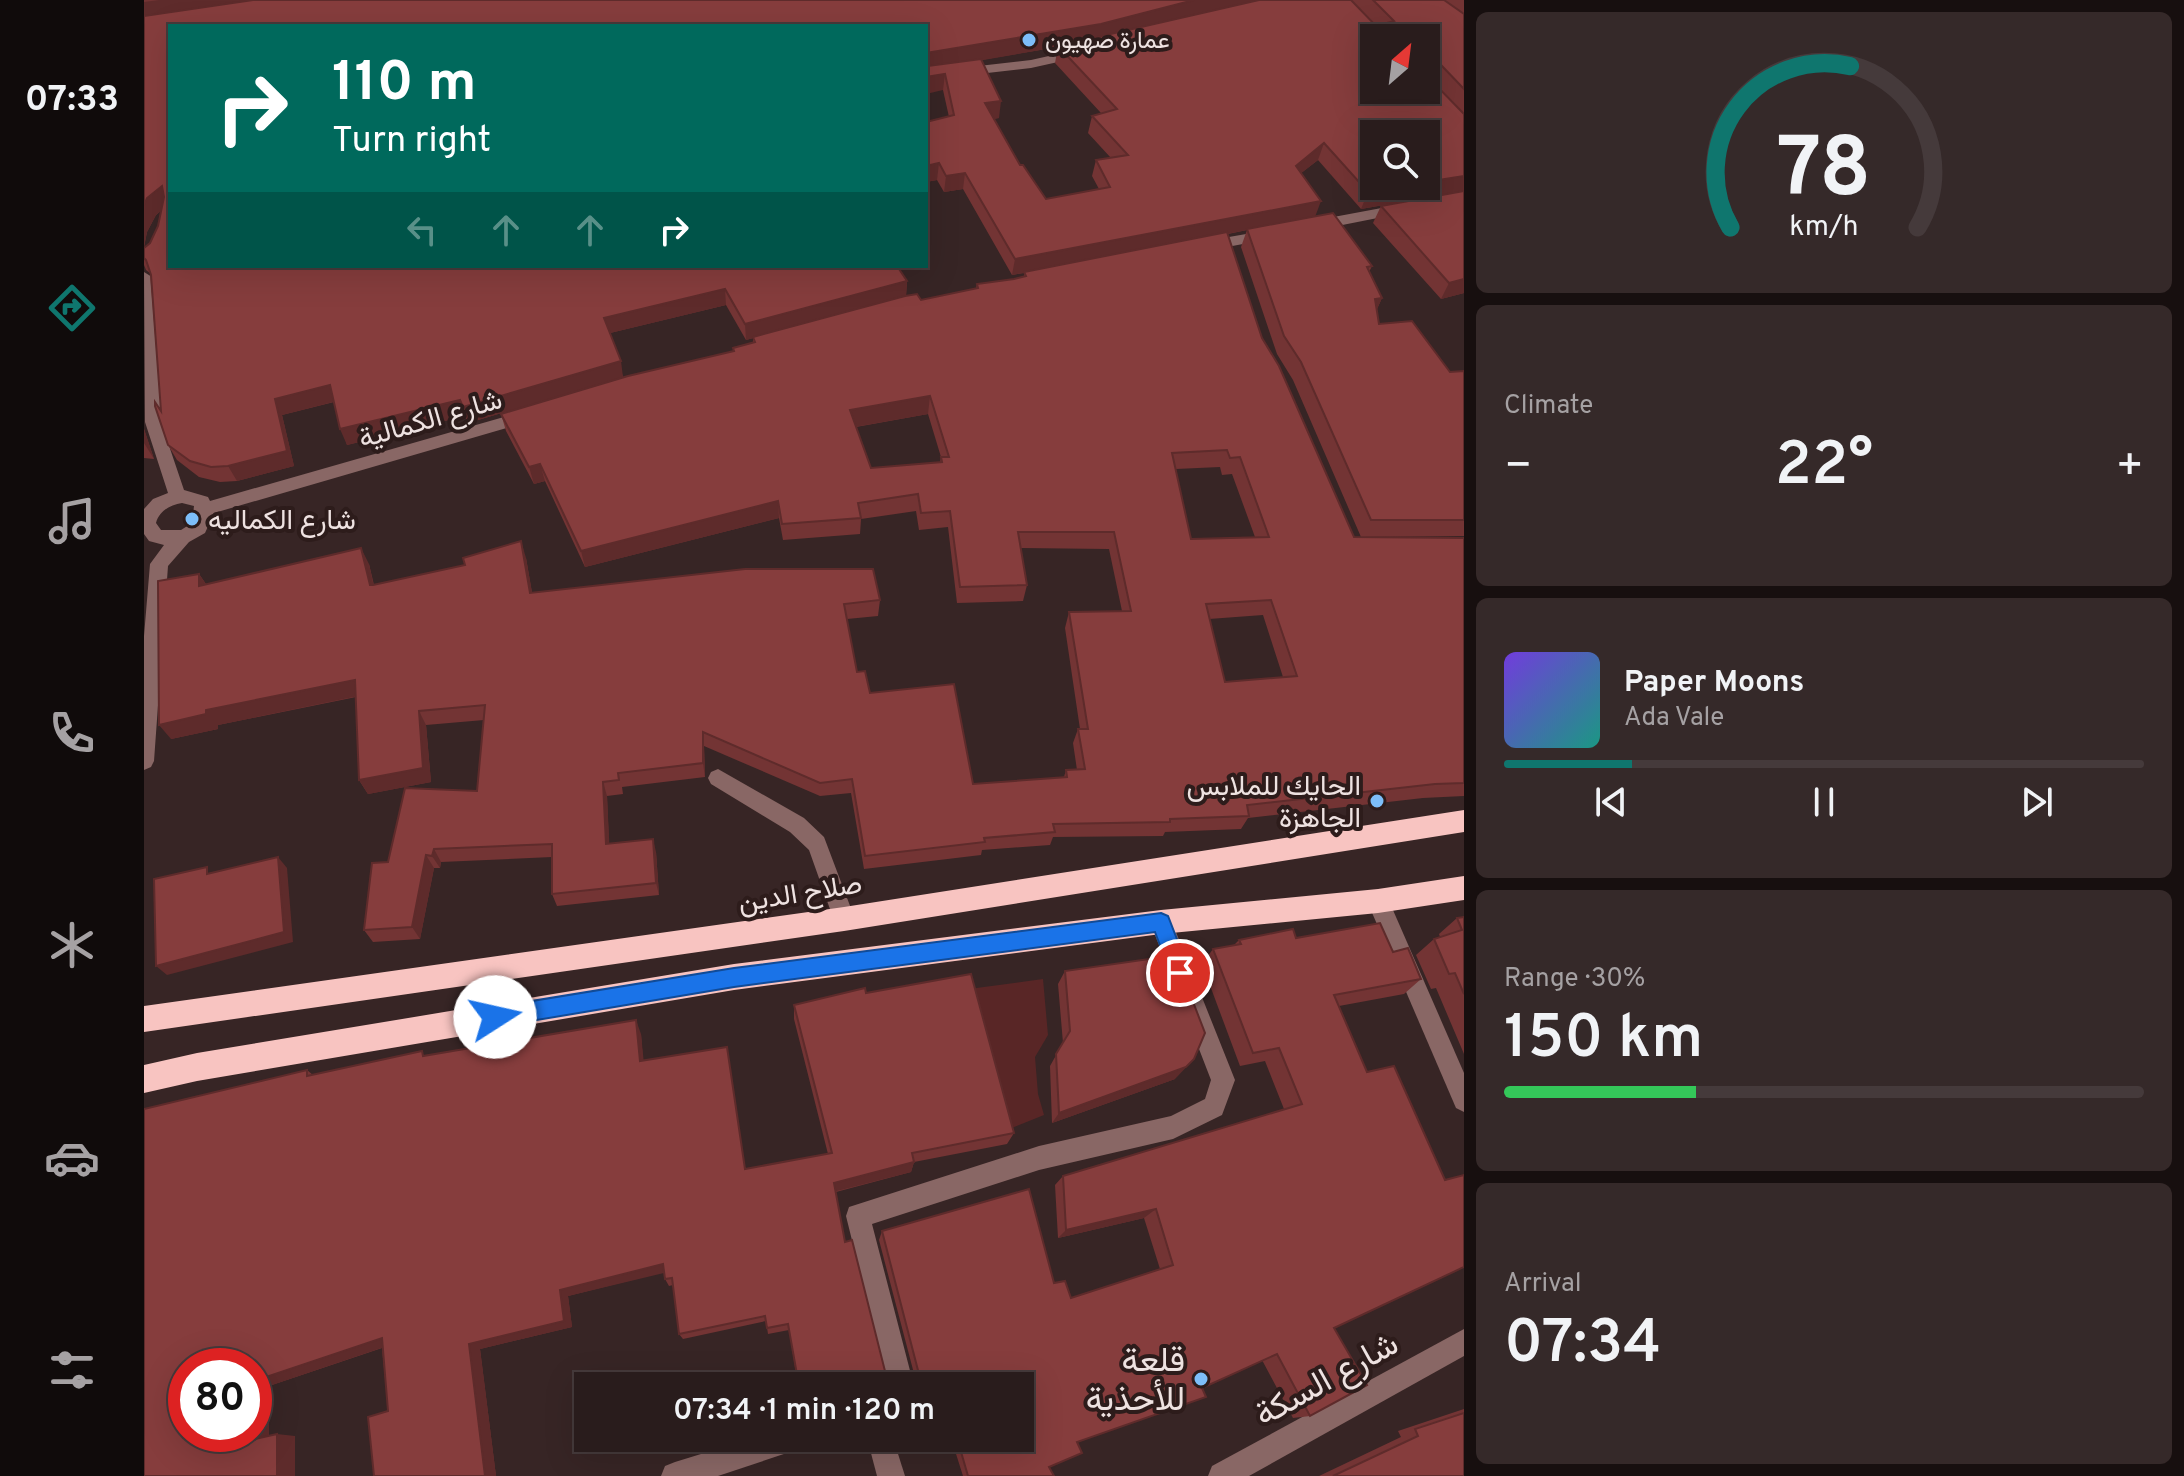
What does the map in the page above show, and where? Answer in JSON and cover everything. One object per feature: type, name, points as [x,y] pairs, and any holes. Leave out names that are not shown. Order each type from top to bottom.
[{"type":"highway","name":"صلاح الدين","points":[[144,1019],[844,919],[1464,821]]},
{"type":"highway","points":[[144,1079],[197,1067],[734,977],[1161,922],[1378,901],[1464,888]]},
{"type":"street","points":[[928,76],[1031,64],[1088,51]]},
{"type":"street","points":[[1188,250],[1232,249],[1417,207]]},
{"type":"street","points":[[144,277],[151,318],[153,422],[178,497]]},
{"type":"street","name":"شارع الكمالية","points":[[205,509],[549,410]]},
{"type":"street","points":[[144,761],[159,564],[182,537],[199,527],[205,518],[205,509],[199,500],[178,497],[152,500],[149,531],[167,540],[182,537]]},
{"type":"street","points":[[718,778],[797,825],[817,844],[844,919]]},
{"type":"street","points":[[1378,901],[1464,1100]]},
{"type":"street","points":[[897,1372],[858,1216],[1039,1158],[1173,1127],[1214,1107],[1223,1080],[1161,922]]},
{"type":"street","name":"شارع السكة","points":[[1236,1473],[1464,1342]]},
{"type":"street","points":[[675,1476],[751,1452]]},
{"type":"street","points":[[884,1452],[891,1476]]},
{"type":"shaded area","points":[[1043,979],[1048,1035],[1035,1057],[1038,1094],[1044,1115],[1009,1129],[969,989]]},
{"type":"building","points":[[253,0],[1194,0],[1101,24],[928,53],[928,24],[168,24],[168,268],[898,268],[907,281],[745,324],[725,289],[604,318],[621,361],[463,407],[460,400],[340,429],[330,385],[275,399],[287,451],[228,466],[211,467],[190,461],[168,445],[155,406],[155,402],[161,411],[151,275],[144,258],[144,248],[158,226],[164,197],[162,186],[147,198],[144,205],[144,16]]},
{"type":"building","points":[[1259,0],[1351,0],[1374,24],[1360,24],[1360,104],[1440,104],[1440,89],[1464,114],[1464,176],[1440,180],[1440,120],[1360,120],[1360,183],[1324,143],[1296,166],[1321,201],[1015,259],[965,173],[946,176],[939,163],[928,166],[928,122],[954,115],[945,74],[928,77],[928,66],[981,59],[1001,101],[985,103],[1020,165],[1046,199],[1110,187],[1096,160],[1128,155],[1092,116],[1117,109],[1058,46]]},
{"type":"building","points":[[1373,0],[1444,0],[1464,14],[1464,89],[1441,65],[1440,24],[1383,24],[1394,21]]},
{"type":"building","points":[[1464,191],[1464,279],[1449,283],[1381,206],[1414,200],[1440,200],[1440,195]]},
{"type":"building","points":[[1333,213],[1372,266],[1367,267],[1382,298],[1375,299],[1379,324],[1412,321],[1450,372],[1464,371],[1464,520],[1371,520],[1301,362],[1284,336],[1247,229]]},
{"type":"building","points":[[1227,232],[1262,338],[1279,366],[1354,537],[1464,538],[1464,783],[1247,805],[1249,816],[1170,819],[1170,822],[1053,824],[1055,832],[984,838],[985,842],[865,856],[852,779],[820,783],[703,732],[703,763],[618,773],[619,780],[603,782],[606,844],[653,839],[656,883],[552,894],[552,844],[434,849],[432,856],[426,855],[412,927],[364,930],[372,863],[388,862],[405,788],[477,791],[485,705],[419,711],[423,768],[359,780],[355,680],[206,710],[206,714],[159,725],[158,581],[199,574],[199,586],[361,548],[370,585],[373,585],[465,565],[463,558],[521,541],[530,593],[745,569],[873,569],[880,600],[844,604],[857,672],[865,671],[870,693],[954,684],[973,784],[1067,777],[1066,770],[1085,769],[1078,729],[1088,729],[1069,612],[1131,611],[1114,532],[1018,532],[1027,585],[960,587],[950,511],[921,513],[918,494],[858,503],[861,518],[782,524],[778,501],[581,551],[540,464],[529,467],[501,414],[628,376],[734,351],[733,348],[755,342],[753,337],[905,296],[917,294],[921,300],[978,288],[977,284],[1026,276],[1024,272]],"holes":[[[930,396],[949,457],[941,457],[942,462],[871,468],[850,410]],[[1227,450],[1230,458],[1240,457],[1269,537],[1191,539],[1172,453]],[[1271,600],[1297,676],[1225,682],[1206,604]]]},
{"type":"building","points":[[278,857],[284,932],[156,966],[154,879],[207,867],[207,874]]},
{"type":"building","points":[[1464,917],[1464,994],[1455,973],[1449,974],[1434,939],[1462,930],[1457,918]]},
{"type":"building","points":[[1380,923],[1393,952],[1408,948],[1421,979],[1334,995],[1367,1072],[1394,1066],[1445,1180],[1464,1175],[1464,1267],[1334,1328],[1367,1385],[1310,1416],[1277,1354],[1202,1388],[1206,1397],[1077,1442],[1082,1453],[1049,1467],[1054,1476],[968,1476],[961,1452],[1034,1452],[1034,1372],[918,1372],[882,1231],[1029,1189],[1054,1283],[1065,1281],[1071,1298],[1173,1265],[1156,1209],[1066,1230],[1063,1176],[1302,1104],[1279,1048],[1253,1053],[1213,949],[1241,944],[1239,940],[1293,929],[1296,938]]},
{"type":"building","points":[[1156,958],[1180,968],[1205,1033],[1194,1059],[1186,1067],[1059,1113],[1056,1054],[1070,1031],[1065,971]]},
{"type":"building","points":[[971,974],[1014,1133],[912,1153],[914,1162],[834,1183],[845,1242],[852,1240],[885,1372],[797,1372],[788,1324],[767,1328],[765,1316],[679,1334],[672,1278],[665,1279],[663,1264],[560,1290],[564,1321],[469,1344],[485,1476],[374,1476],[368,1417],[388,1411],[382,1338],[272,1375],[272,1348],[168,1348],[168,1452],[272,1452],[272,1435],[277,1434],[277,1476],[144,1476],[144,1109],[307,1070],[307,1076],[422,1051],[423,1056],[636,1020],[640,1061],[727,1047],[745,1169],[832,1153],[794,1005],[865,988],[866,993]]},
{"type":"building","points":[[1464,1413],[1464,1476],[1333,1476],[1418,1436],[1415,1429]]},
{"type":"place","name":"عمارة صهيون","points":[[1029,40]]},
{"type":"place","name":"شارع الكماليه","points":[[192,519]]},
{"type":"place","name":"الحايك للملابس الجاهزة","points":[[1377,801]]},
{"type":"place","name":"قلعة للأحذية","points":[[1201,1379]]},
{"type":"route","points":[[495,1017],[734,977],[1161,922],[1180,973]]}]
